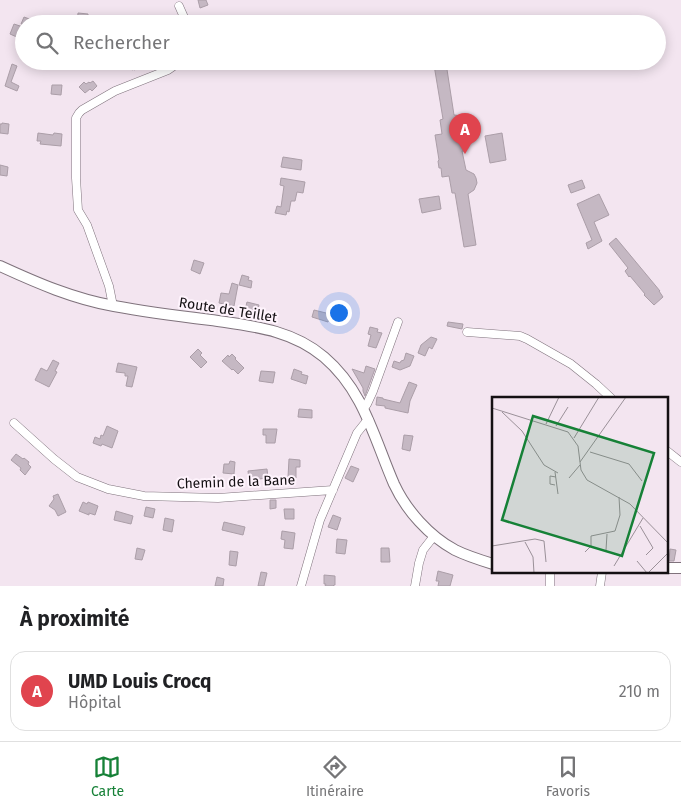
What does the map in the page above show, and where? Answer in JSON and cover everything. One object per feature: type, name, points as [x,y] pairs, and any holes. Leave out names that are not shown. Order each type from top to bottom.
[{"type":"main road","name":"Route de Teillet","points":[[0,266],[39,284],[70,295],[113,306],[256,327],[284,334],[304,342],[324,356],[349,384],[364,408],[395,485],[405,504],[418,520],[434,536],[453,549],[492,563]]},
{"type":"main road","points":[[668,568],[681,568]]},
{"type":"street","points":[[178,6],[182,15]]},
{"type":"street","points":[[113,306],[109,286],[87,225],[78,210],[76,118],[82,110],[115,91],[168,70]]},
{"type":"street","points":[[364,408],[373,391],[398,322]]},
{"type":"street","points":[[467,332],[520,336],[527,339],[571,364],[610,397]]},
{"type":"street","points":[[301,586],[320,520],[357,433],[365,422],[369,420]]},
{"type":"street","name":"Chemin de la Bane","points":[[14,423],[77,477],[108,489],[144,496],[218,498],[333,490]]},
{"type":"street","points":[[668,452],[681,462]]},
{"type":"street","points":[[415,586],[419,563],[424,550],[434,536]]},
{"type":"building","points":[[198,0],[206,0],[208,5],[200,8]]},
{"type":"building","points":[[14,24],[15,24],[15,36],[10,34]]},
{"type":"building","points":[[12,64],[15,65],[16,70],[11,82],[19,86],[17,91],[5,86]]},
{"type":"building","points":[[435,70],[447,70],[454,115],[463,116],[467,124],[466,132],[460,137],[461,146],[464,145],[465,151],[462,151],[466,170],[474,174],[477,183],[474,190],[468,194],[476,245],[464,247],[455,193],[452,193],[449,176],[442,177],[441,168],[439,168],[435,135],[442,134],[440,120],[443,119]]},
{"type":"building","points":[[93,81],[97,86],[92,91],[90,89],[85,93],[79,87],[84,82],[86,84]]},
{"type":"building","points":[[52,85],[62,85],[61,95],[51,94]]},
{"type":"building","points":[[0,124],[9,124],[8,134],[0,133]]},
{"type":"building","points":[[38,133],[62,134],[61,146],[40,144],[41,141],[37,141]]},
{"type":"building","points":[[502,133],[506,160],[490,163],[485,136]]},
{"type":"building","points":[[283,157],[302,160],[301,170],[281,167]]},
{"type":"building","points":[[0,165],[8,167],[7,176],[0,175]]},
{"type":"building","points":[[281,178],[305,182],[303,193],[297,192],[295,201],[291,201],[289,212],[287,211],[286,215],[275,213],[277,206],[281,207],[284,186],[280,185]]},
{"type":"building","points":[[582,180],[585,188],[571,193],[568,185]]},
{"type":"building","points":[[599,194],[609,215],[594,222],[602,241],[588,249],[586,243],[592,240],[577,204]]},
{"type":"building","points":[[439,196],[441,209],[422,213],[419,199]]},
{"type":"building","points":[[616,238],[660,291],[663,297],[654,305],[629,277],[625,271],[628,268],[609,244]]},
{"type":"building","points":[[194,260],[204,263],[200,274],[191,270]]},
{"type":"building","points":[[242,275],[249,277],[248,280],[252,281],[251,288],[239,285]]},
{"type":"building","points":[[232,283],[238,285],[234,306],[219,303],[221,293],[229,294]]},
{"type":"building","points":[[247,302],[259,305],[257,313],[245,310]]},
{"type":"building","points":[[314,310],[330,314],[328,322],[312,317]]},
{"type":"building","points":[[448,322],[463,324],[462,329],[447,326]]},
{"type":"building","points":[[370,327],[378,329],[377,332],[382,333],[376,348],[368,346],[371,335],[368,334]]},
{"type":"building","points":[[431,337],[437,339],[432,349],[429,347],[425,356],[418,353],[421,345]]},
{"type":"building","points":[[198,349],[202,353],[200,355],[207,362],[201,368],[190,357]]},
{"type":"building","points":[[406,353],[414,356],[410,366],[400,370],[392,367],[394,361],[400,363],[404,360]]},
{"type":"building","points":[[232,354],[244,368],[238,374],[222,361]]},
{"type":"building","points":[[53,360],[59,363],[55,371],[57,372],[49,387],[35,380],[41,368],[47,371]]},
{"type":"building","points":[[118,363],[137,367],[132,387],[126,386],[128,376],[125,376],[125,373],[116,372]]},
{"type":"building","points":[[366,366],[375,369],[365,396],[363,388],[352,369],[364,373]]},
{"type":"building","points":[[294,369],[308,376],[306,384],[291,379]]},
{"type":"building","points":[[261,371],[275,372],[273,383],[259,381]]},
{"type":"building","points":[[409,382],[417,385],[410,401],[408,413],[376,405],[377,397],[400,403]]},
{"type":"building","points":[[299,409],[312,410],[312,418],[298,417]]},
{"type":"building","points":[[107,426],[118,431],[112,448],[93,443],[95,437],[100,439],[101,435],[103,436]]},
{"type":"building","points":[[263,429],[277,429],[275,443],[266,443],[266,435],[263,435]]},
{"type":"building","points":[[404,435],[413,436],[410,451],[402,449]]},
{"type":"building","points":[[16,454],[29,462],[28,464],[31,467],[25,475],[20,470],[21,468],[11,460]]},
{"type":"building","points":[[289,459],[300,460],[300,467],[296,467],[296,478],[288,477]]},
{"type":"building","points":[[230,461],[235,462],[234,474],[223,473],[224,464],[229,464]]},
{"type":"building","points":[[351,466],[359,469],[353,482],[345,478]]},
{"type":"building","points":[[267,469],[268,478],[249,480],[248,471]]},
{"type":"building","points":[[58,494],[66,512],[58,516],[55,510],[49,506],[54,499],[53,496]]},
{"type":"building","points":[[270,500],[276,500],[276,508],[270,509]]},
{"type":"building","points":[[83,502],[98,506],[95,515],[79,511]]},
{"type":"building","points":[[146,507],[155,509],[153,518],[144,516]]},
{"type":"building","points":[[284,509],[294,509],[294,519],[285,519]]},
{"type":"building","points":[[116,511],[133,516],[131,524],[114,520]]},
{"type":"building","points":[[333,515],[341,518],[337,530],[328,527]]},
{"type":"building","points":[[165,518],[174,520],[172,532],[163,530]]},
{"type":"building","points":[[224,522],[245,527],[243,535],[222,530]]},
{"type":"building","points":[[282,531],[295,533],[293,549],[284,548],[285,540],[281,539]]},
{"type":"building","points":[[337,539],[347,540],[345,554],[336,553]]},
{"type":"building","points":[[137,548],[145,550],[142,560],[135,559]]},
{"type":"building","points":[[381,548],[389,548],[390,562],[381,562]]},
{"type":"building","points":[[670,549],[676,550],[674,561],[669,561]]},
{"type":"building","points":[[230,551],[238,552],[236,566],[229,565]]},
{"type":"building","points":[[438,571],[453,575],[450,586],[438,586],[439,581],[436,581]]},
{"type":"building","points":[[261,572],[267,573],[264,586],[258,586]]},
{"type":"building","points":[[324,575],[335,576],[335,585],[325,586]]},
{"type":"building","points":[[217,577],[224,579],[223,586],[215,586]]},
{"type":"place","name":"UMD Louis Crocq","points":[[465,154]]}]
